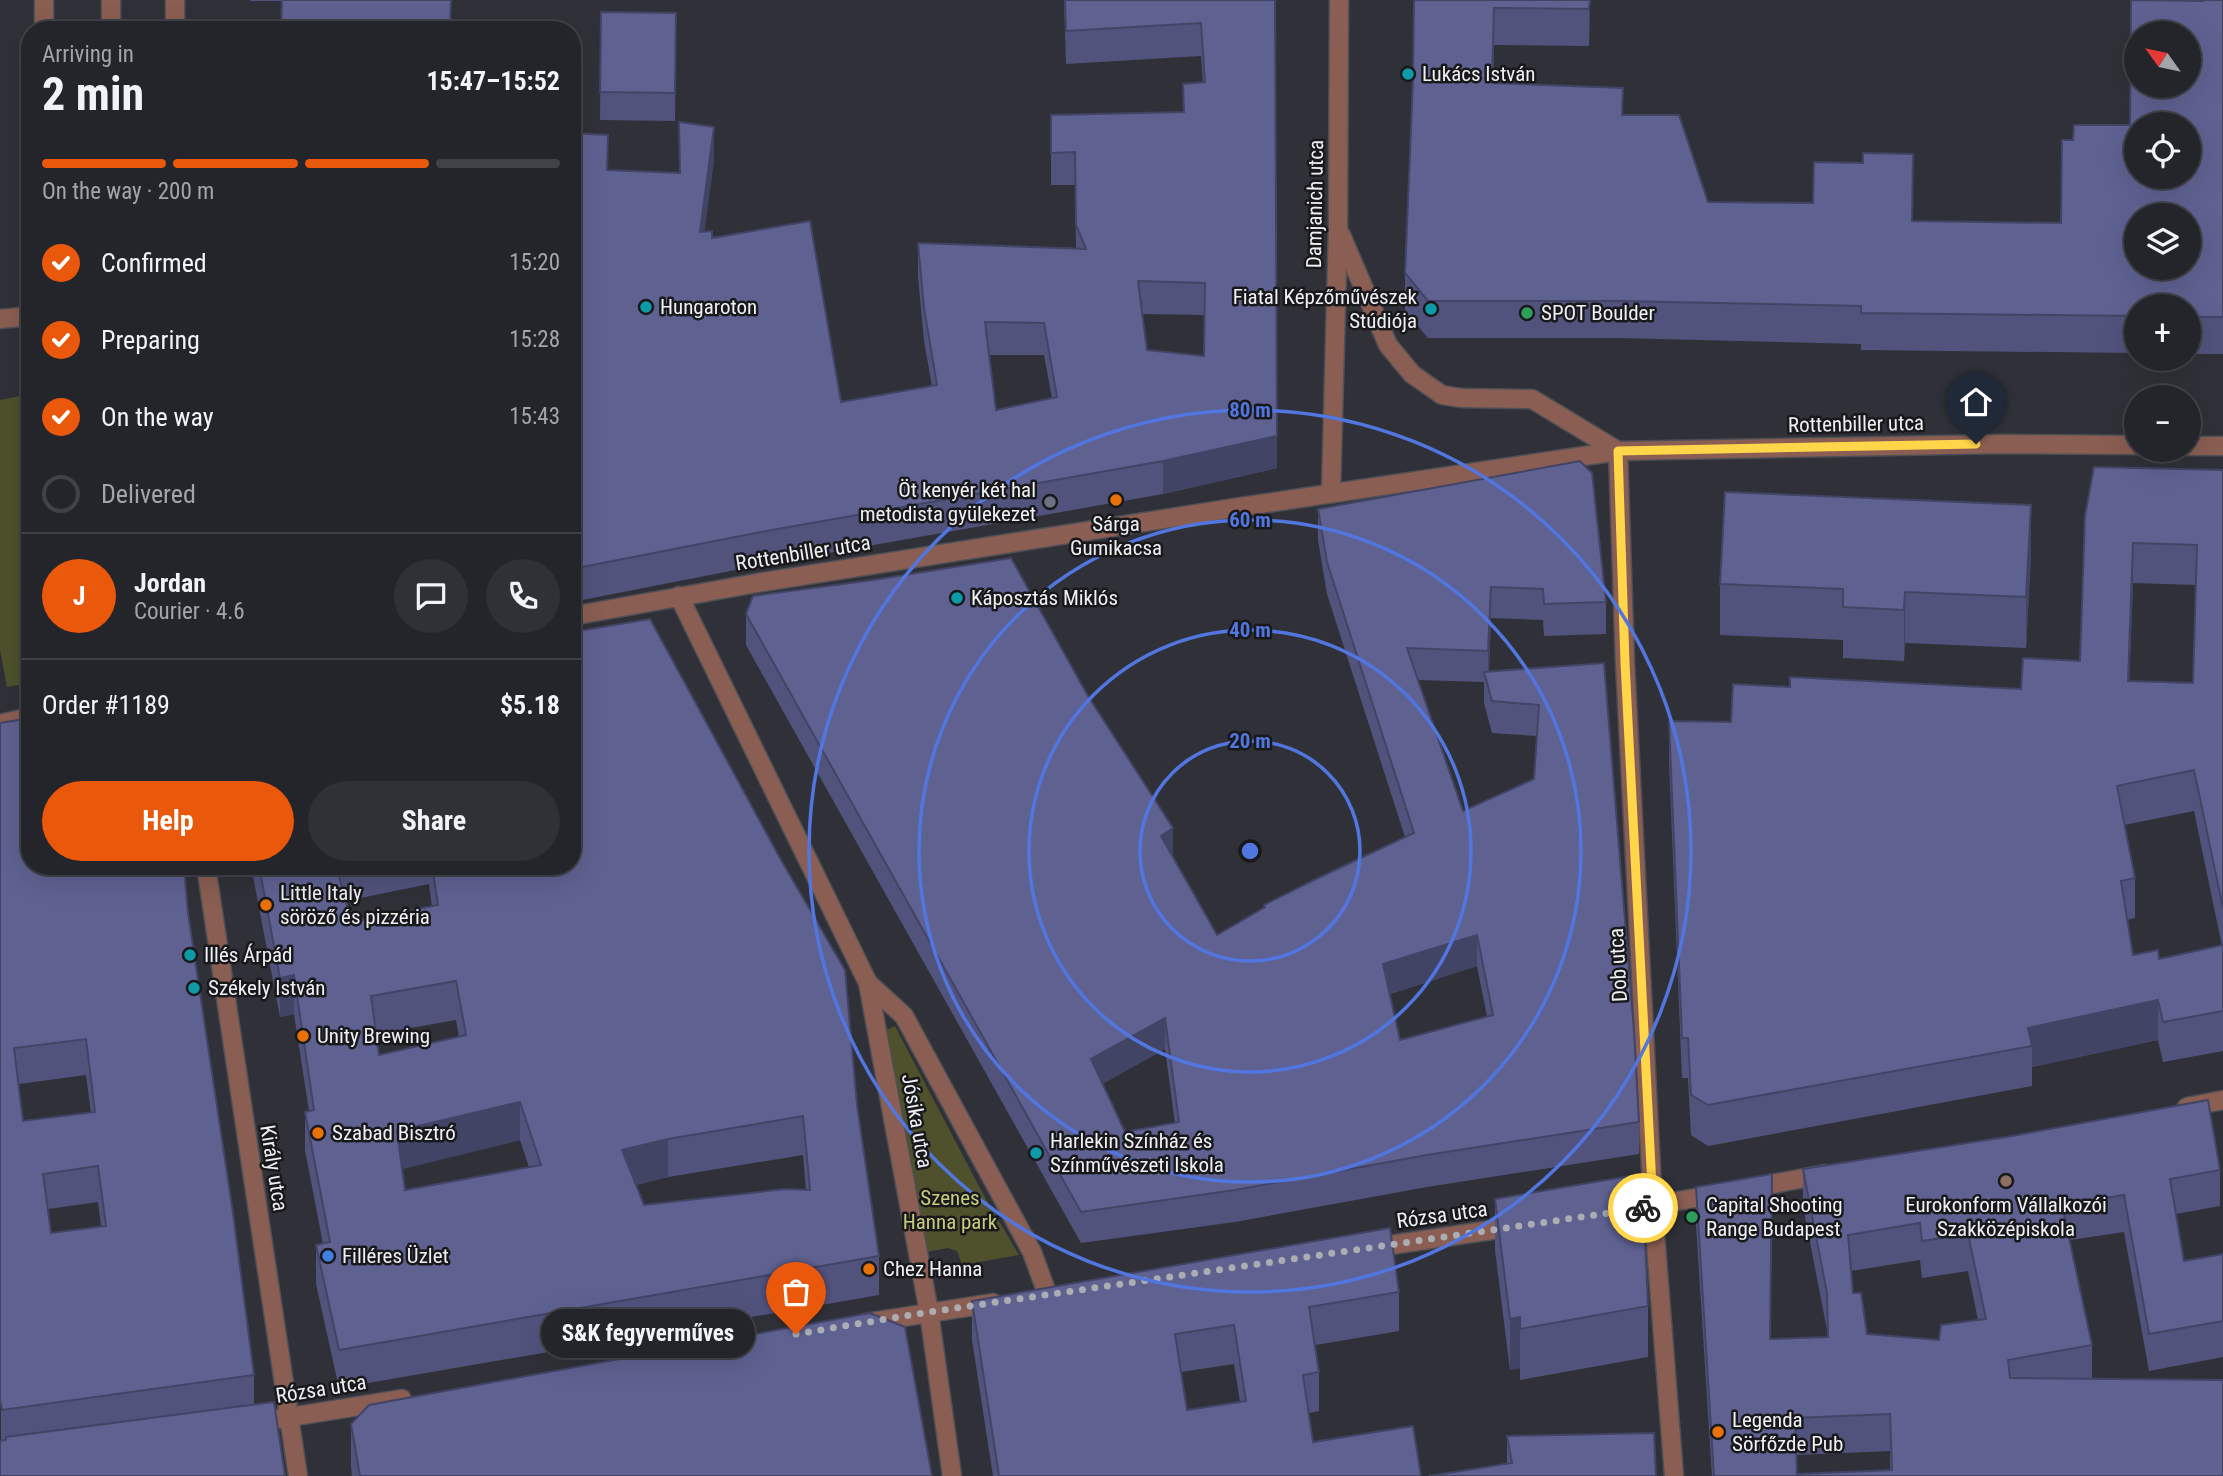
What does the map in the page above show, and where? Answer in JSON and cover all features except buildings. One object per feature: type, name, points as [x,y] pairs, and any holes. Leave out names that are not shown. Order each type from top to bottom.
[{"type":"street","points":[[44,0],[44,21]]},
{"type":"street","points":[[111,0],[111,21]]},
{"type":"street","points":[[174,0],[175,21]]},
{"type":"street","name":"Damjanich utca","points":[[1331,493],[1338,227],[1339,0]]},
{"type":"street","points":[[1338,227],[1388,345],[1412,374],[1442,395],[1461,398],[1532,398],[1618,451]]},
{"type":"street","points":[[0,319],[21,317]]},
{"type":"street","name":"Rottenbiller utca","points":[[581,614],[679,596],[1331,493],[1618,451],[2002,444],[2124,445]]},
{"type":"street","points":[[2201,446],[2223,446]]},
{"type":"street","name":"Dob utca","points":[[1618,451],[1625,663],[1653,1206],[1674,1476]]},
{"type":"street","name":"Jósika utca","points":[[679,596],[868,983],[929,1312],[951,1476]]},
{"type":"street","points":[[0,724],[21,719]]},
{"type":"street","name":"Király utca","points":[[207,875],[298,1476]]},
{"type":"street","name":"Jósika utca","points":[[868,983],[904,1016],[1032,1252],[1048,1296]]},
{"type":"street","points":[[2169,1111],[2223,1100]]},
{"type":"street","points":[[1601,1214],[1843,1171]]},
{"type":"street","name":"Rózsa utca","points":[[1352,1251],[1532,1224]]},
{"type":"street","points":[[847,1326],[1008,1301]]},
{"type":"street","name":"Rózsa utca","points":[[231,1426],[425,1395]]},
{"type":"green space","points":[[21,396],[21,685],[7,687],[0,650],[0,400]]},
{"type":"green space","name":"Szenes Hanna park","points":[[895,1026],[983,1194],[1019,1255],[962,1265],[957,1251],[948,1248],[921,1253],[880,1033]]},
{"type":"way so far","points":[[796,1334],[929,1312],[1643,1208]]},
{"type":"place","name":"Lukács István","points":[[1408,74]]},
{"type":"place","name":"Hungaroton","points":[[646,307]]},
{"type":"place","name":"Fiatal Képzőművészek Stúdiója","points":[[1431,309]]},
{"type":"place","name":"SPOT Boulder","points":[[1527,313]]},
{"type":"place","name":"Sárga Gumikacsa","points":[[1116,500]]},
{"type":"place","name":"Öt kenyér két hal metodista gyülekezet","points":[[1050,502]]},
{"type":"place","name":"Káposztás Miklós","points":[[957,598]]},
{"type":"place","name":"Little Italy söröző és pizzéria","points":[[266,905]]},
{"type":"place","name":"Illés Árpád","points":[[190,955]]},
{"type":"place","name":"Székely István","points":[[194,988]]},
{"type":"place","name":"Unity Brewing","points":[[303,1036]]},
{"type":"place","name":"Szabad Bisztró","points":[[318,1133]]},
{"type":"place","name":"Harlekin Színház és Színművészeti Iskola","points":[[1036,1153]]},
{"type":"place","name":"Eurokonform Vállalkozói Szakközépiskola","points":[[2006,1181]]},
{"type":"place","name":"Capital Shooting Range Budapest","points":[[1692,1217]]},
{"type":"place","name":"Filléres Üzlet","points":[[328,1256]]},
{"type":"place","name":"Chez Hanna","points":[[869,1269]]},
{"type":"place","name":"S&K fegyverműves","points":[[796,1334]]},
{"type":"place","name":"Legenda Sörfőzde Pub","points":[[1718,1432]]},
{"type":"route","points":[[1643,1208],[1653,1206],[1625,663],[1618,451],[1976,444]]}]
